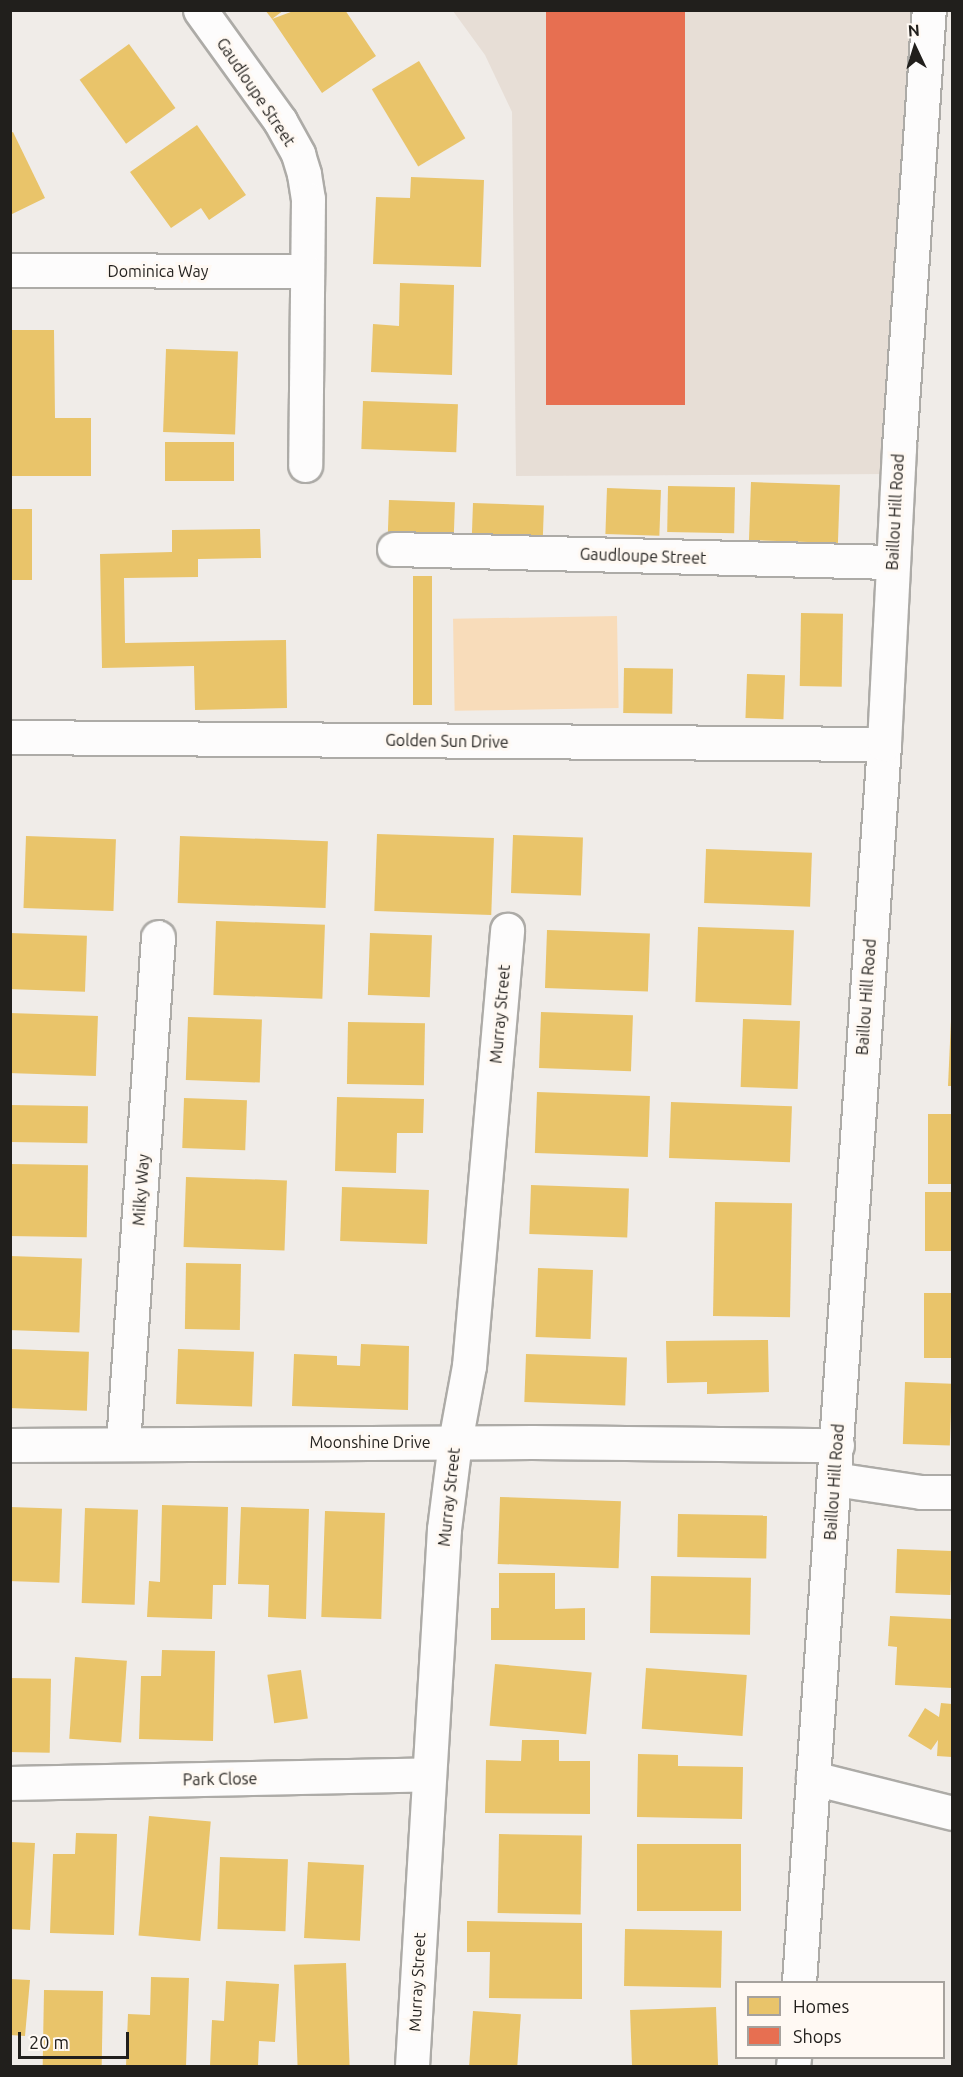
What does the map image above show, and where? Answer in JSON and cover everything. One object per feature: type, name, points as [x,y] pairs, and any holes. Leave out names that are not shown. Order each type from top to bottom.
[{"type":"street","name":"Gaudloupe Street","points":[[200,10],[280,121],[298,154],[308,200],[305,465]]},
{"type":"street","name":"Baillou Hill Road","points":[[799,1981],[884,744],[892,562],[929,10]]},
{"type":"street","name":"Dominica Way","points":[[10,270],[306,271]]},
{"type":"street","name":"Gaudloupe Street","points":[[394,549],[892,562]]},
{"type":"street","name":"Golden Sun Drive","points":[[10,737],[884,744]]},
{"type":"street","name":"Murray Street","points":[[412,2067],[444,1529],[455,1442],[469,1366],[507,930]]},
{"type":"street","name":"Milky Way","points":[[123,1444],[158,937]]},
{"type":"street","name":"Moonshine Drive","points":[[10,1445],[455,1442],[837,1444]]},
{"type":"street","points":[[834,1479],[921,1492],[952,1492]]},
{"type":"street","name":"Park Close","points":[[10,1783],[429,1774]]},
{"type":"street","points":[[813,1778],[952,1813]]},
{"type":"shaded area","points":[[453,11],[915,11],[888,474],[516,476],[512,112],[485,55]]},
{"type":"shaded area","points":[[617,616],[619,708],[455,711],[453,619]]},
{"type":"building: Homes","points":[[265,10],[284,10],[272,19]]},
{"type":"building: Homes","points":[[296,10],[345,10],[376,56],[322,93],[272,19]]},
{"type":"building: Homes","points":[[129,44],[175,108],[126,144],[80,80]]},
{"type":"building: Homes","points":[[419,61],[465,138],[418,166],[372,89]]},
{"type":"building: Homes","points":[[197,125],[246,195],[209,220],[201,208],[171,228],[130,172]]},
{"type":"building: Homes","points":[[13,132],[45,198],[10,215],[10,133]]},
{"type":"building: Homes","points":[[411,177],[484,180],[481,267],[373,264],[376,197],[410,198]]},
{"type":"building: Homes","points":[[400,283],[454,285],[452,375],[371,372],[373,324],[399,326]]},
{"type":"building: Homes","points":[[10,330],[54,330],[55,418],[91,418],[91,476],[10,476]]},
{"type":"building: Homes","points":[[166,349],[238,352],[235,434],[163,432]]},
{"type":"building: Homes","points":[[363,401],[458,404],[456,452],[361,449]]},
{"type":"building: Homes","points":[[165,442],[234,442],[234,481],[165,481]]},
{"type":"building: Homes","points":[[751,482],[840,485],[838,543],[749,540]]},
{"type":"building: Homes","points":[[668,486],[735,487],[734,533],[667,532]]},
{"type":"building: Homes","points":[[607,488],[661,490],[659,536],[605,534]]},
{"type":"building: Homes","points":[[389,500],[455,502],[454,540],[388,538]]},
{"type":"building: Homes","points":[[473,503],[544,505],[543,544],[472,542]]},
{"type":"building: Homes","points":[[10,509],[32,509],[32,580],[10,580]]},
{"type":"building: Homes","points":[[260,529],[261,558],[198,559],[198,577],[124,578],[125,643],[286,640],[287,708],[195,710],[194,666],[102,668],[100,554],[172,552],[172,530]]},
{"type":"building: Homes","points":[[413,576],[432,576],[432,705],[413,705]]},
{"type":"building: Homes","points":[[801,613],[843,614],[842,687],[800,686]]},
{"type":"building: Homes","points":[[624,668],[673,669],[672,714],[623,713]]},
{"type":"building: Homes","points":[[747,674],[785,675],[783,719],[745,718]]},
{"type":"building: Homes","points":[[377,834],[494,838],[491,915],[374,911]]},
{"type":"building: Homes","points":[[513,835],[583,837],[581,895],[511,893]]},
{"type":"building: Homes","points":[[26,836],[116,839],[113,911],[23,908]]},
{"type":"building: Homes","points":[[180,836],[328,841],[326,908],[178,903]]},
{"type":"building: Homes","points":[[706,849],[812,853],[810,907],[704,903]]},
{"type":"building: Homes","points":[[216,921],[325,925],[322,999],[213,995]]},
{"type":"building: Homes","points":[[698,927],[794,930],[791,1005],[695,1002]]},
{"type":"building: Homes","points":[[547,930],[650,934],[648,992],[545,988]]},
{"type":"building: Homes","points":[[10,933],[87,936],[85,992],[10,989]]},
{"type":"building: Homes","points":[[370,933],[432,935],[430,997],[368,995]]},
{"type":"building: Homes","points":[[541,1012],[633,1015],[631,1071],[539,1068]]},
{"type":"building: Homes","points":[[10,1013],[98,1016],[96,1076],[10,1073]]},
{"type":"building: Homes","points":[[188,1017],[262,1020],[260,1083],[186,1080]]},
{"type":"building: Homes","points":[[743,1019],[800,1021],[798,1089],[741,1087]]},
{"type":"building: Homes","points":[[951,1020],[952,1086],[948,1086]]},
{"type":"building: Homes","points":[[348,1022],[425,1023],[424,1085],[347,1084]]},
{"type":"building: Homes","points":[[537,1092],[650,1096],[648,1157],[535,1153]]},
{"type":"building: Homes","points":[[337,1097],[424,1099],[423,1133],[397,1133],[396,1173],[335,1171]]},
{"type":"building: Homes","points":[[184,1098],[247,1100],[245,1150],[182,1148]]},
{"type":"building: Homes","points":[[671,1102],[792,1106],[790,1162],[669,1158]]},
{"type":"building: Homes","points":[[10,1105],[88,1106],[87,1143],[10,1142]]},
{"type":"building: Homes","points":[[928,1114],[952,1114],[952,1184],[928,1184]]},
{"type":"building: Homes","points":[[10,1164],[88,1165],[87,1237],[10,1236]]},
{"type":"building: Homes","points":[[186,1177],[287,1181],[284,1250],[184,1247]]},
{"type":"building: Homes","points":[[531,1185],[629,1188],[627,1237],[529,1234]]},
{"type":"building: Homes","points":[[342,1187],[429,1190],[427,1244],[340,1241]]},
{"type":"building: Homes","points":[[925,1192],[952,1192],[952,1251],[925,1251]]},
{"type":"building: Homes","points":[[715,1202],[792,1203],[790,1317],[713,1316]]},
{"type":"building: Homes","points":[[10,1256],[82,1259],[79,1332],[10,1330]]},
{"type":"building: Homes","points":[[186,1263],[241,1264],[240,1330],[185,1329]]},
{"type":"building: Homes","points":[[538,1268],[593,1270],[591,1339],[536,1337]]},
{"type":"building: Homes","points":[[924,1293],[952,1293],[952,1358],[924,1358]]},
{"type":"building: Homes","points":[[768,1340],[769,1392],[707,1394],[707,1382],[667,1383],[666,1341]]},
{"type":"building: Homes","points":[[361,1344],[409,1346],[408,1410],[292,1406],[294,1354],[337,1356],[337,1365],[360,1366]]},
{"type":"building: Homes","points":[[10,1349],[89,1352],[87,1411],[10,1408]]},
{"type":"building: Homes","points":[[178,1349],[254,1352],[252,1407],[176,1404]]},
{"type":"building: Homes","points":[[526,1354],[627,1358],[625,1405],[524,1402]]},
{"type":"building: Homes","points":[[905,1382],[952,1384],[950,1446],[903,1444]]},
{"type":"building: Homes","points":[[500,1497],[621,1501],[619,1568],[498,1564]]},
{"type":"building: Homes","points":[[162,1505],[228,1507],[226,1585],[213,1585],[212,1619],[147,1617],[149,1581],[160,1582]]},
{"type":"building: Homes","points":[[10,1507],[62,1509],[59,1583],[10,1581]]},
{"type":"building: Homes","points":[[241,1507],[309,1509],[306,1619],[268,1617],[269,1585],[238,1584]]},
{"type":"building: Homes","points":[[85,1508],[138,1510],[135,1605],[82,1603]]},
{"type":"building: Homes","points":[[325,1511],[385,1513],[381,1619],[321,1617]]},
{"type":"building: Homes","points":[[678,1514],[767,1516],[766,1559],[677,1557]]},
{"type":"building: Homes","points":[[897,1549],[952,1551],[950,1595],[895,1593]]},
{"type":"building: Homes","points":[[499,1573],[555,1573],[555,1609],[585,1608],[585,1640],[491,1640],[491,1608],[499,1608]]},
{"type":"building: Homes","points":[[651,1576],[751,1578],[750,1635],[650,1633]]},
{"type":"building: Homes","points":[[890,1616],[952,1619],[952,1688],[895,1685],[897,1647],[888,1646]]},
{"type":"building: Homes","points":[[162,1650],[215,1651],[213,1741],[139,1739],[141,1676],[161,1676]]},
{"type":"building: Homes","points":[[75,1657],[127,1661],[121,1742],[69,1739]]},
{"type":"building: Homes","points":[[495,1664],[592,1672],[586,1734],[490,1726]]},
{"type":"building: Homes","points":[[646,1668],[747,1675],[742,1736],[642,1729]]},
{"type":"building: Homes","points":[[301,1670],[308,1719],[274,1723],[267,1675]]},
{"type":"building: Homes","points":[[10,1678],[51,1679],[50,1753],[10,1752]]},
{"type":"building: Homes","points":[[941,1703],[952,1704],[952,1757],[937,1756],[938,1740],[931,1750],[908,1736],[925,1708],[939,1717]]},
{"type":"building: Homes","points":[[522,1740],[559,1740],[559,1761],[590,1761],[590,1814],[485,1813],[486,1760],[521,1761]]},
{"type":"building: Homes","points":[[638,1754],[678,1755],[678,1766],[743,1767],[742,1819],[637,1817]]},
{"type":"building: Homes","points":[[149,1816],[211,1821],[200,1941],[139,1936]]},
{"type":"building: Homes","points":[[76,1833],[117,1834],[114,1935],[50,1933],[53,1854],[75,1854]]},
{"type":"building: Homes","points":[[499,1834],[582,1835],[581,1914],[498,1913]]},
{"type":"building: Homes","points":[[10,1842],[35,1843],[30,1930],[10,1929]]},
{"type":"building: Homes","points":[[637,1844],[741,1844],[741,1911],[637,1911]]},
{"type":"building: Homes","points":[[220,1857],[288,1859],[285,1931],[217,1929]]},
{"type":"building: Homes","points":[[308,1862],[364,1865],[360,1941],[304,1938]]},
{"type":"building: Homes","points":[[467,1921],[582,1923],[582,1999],[489,1998],[490,1952],[467,1952]]},
{"type":"building: Homes","points":[[625,1929],[722,1931],[721,1988],[624,1986]]},
{"type":"building: Homes","points":[[346,1963],[350,2066],[298,2066],[294,1965]]},
{"type":"building: Homes","points":[[151,1977],[189,1978],[186,2066],[126,2066],[128,2014],[150,2015]]},
{"type":"building: Homes","points":[[10,1979],[30,1980],[25,2036],[10,2035]]},
{"type":"building: Homes","points":[[226,1981],[279,1984],[275,2042],[259,2041],[258,2066],[210,2066],[212,2020],[224,2021]]},
{"type":"building: Homes","points":[[44,1990],[103,1991],[102,2066],[43,2066]]},
{"type":"building: Homes","points":[[716,2007],[718,2066],[632,2066],[630,2010]]},
{"type":"building: Homes","points":[[473,2011],[521,2014],[517,2066],[469,2066]]},
{"type":"building: Shops","points":[[546,10],[685,10],[685,405],[546,405]]}]
